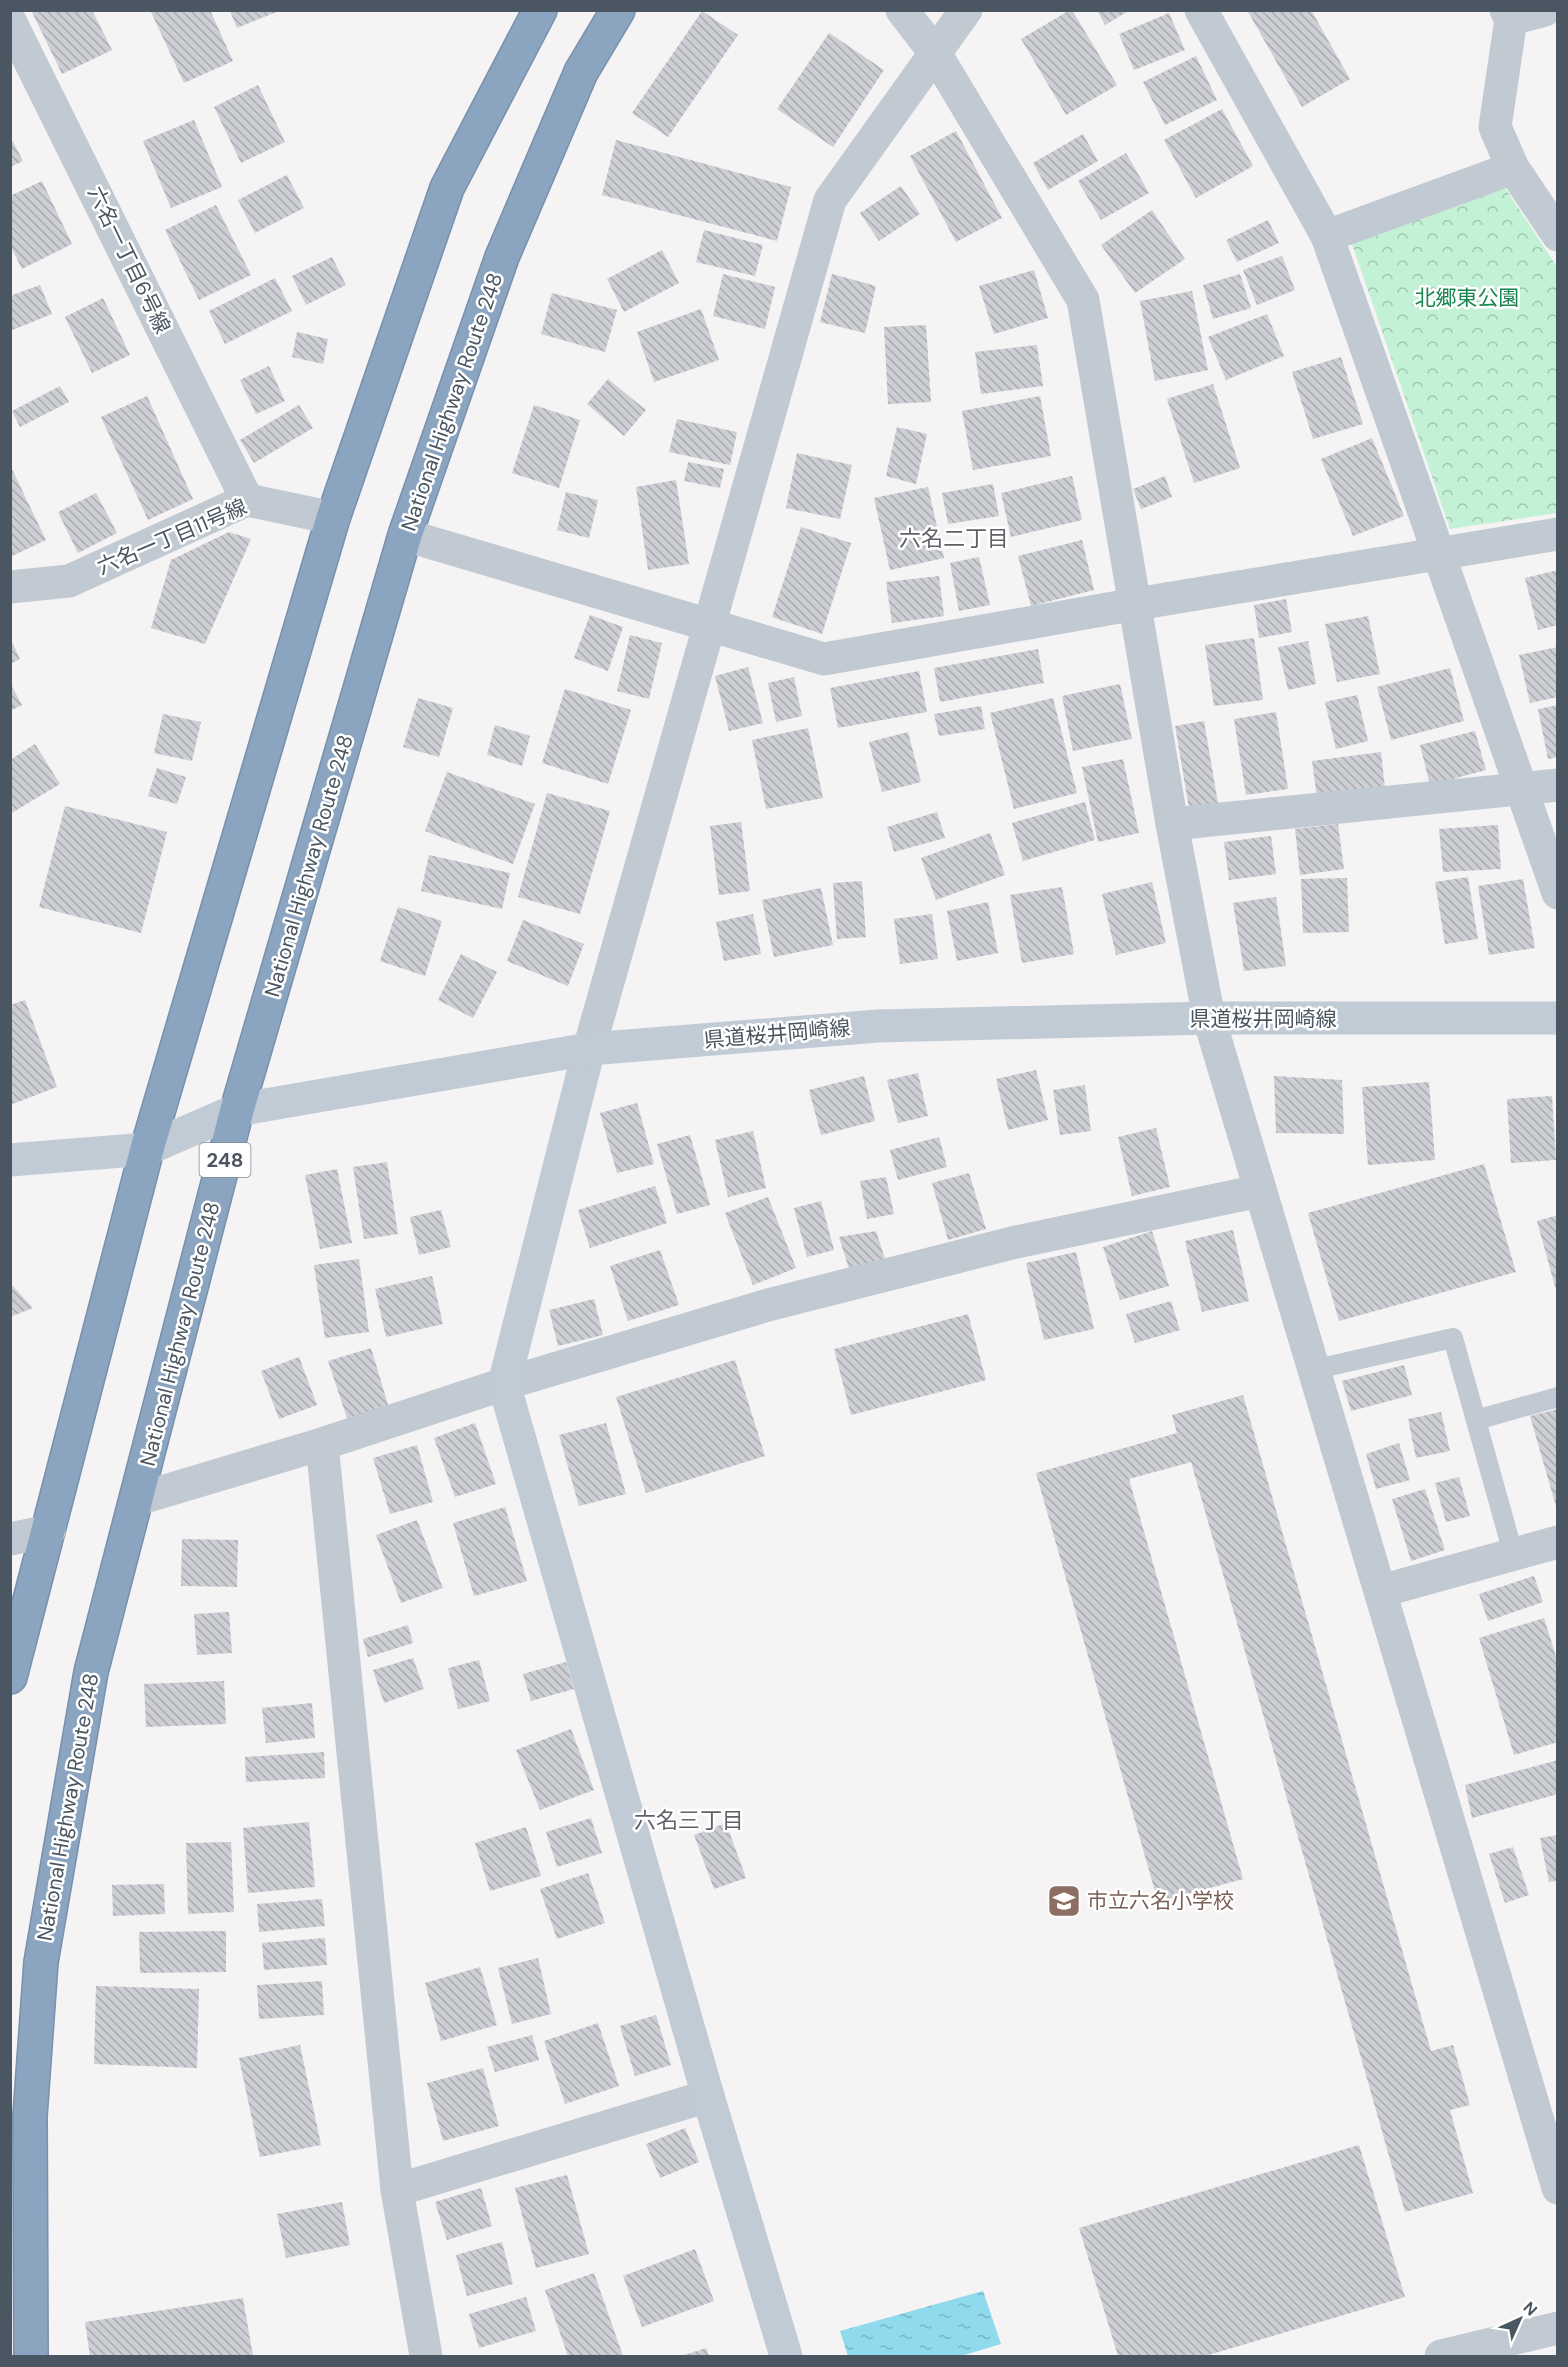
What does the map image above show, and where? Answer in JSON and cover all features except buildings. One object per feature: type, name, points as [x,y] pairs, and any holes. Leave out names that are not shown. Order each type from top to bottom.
[{"type":"highway","points":[[10,1677],[147,1149],[333,518],[357,443],[447,188],[540,10]]},
{"type":"highway","name":"National Highway Route 248","points":[[31,2356],[30,2116],[41,1962],[91,1672],[138,1499],[237,1110],[405,535],[502,257],[581,72],[618,10]]},
{"type":"main road","name":"県道桜井岡崎線","points":[[10,1160],[147,1149],[237,1110],[590,1050],[878,1026],[1209,1018],[1557,1018]]},
{"type":"main road","points":[[590,1050],[504,1384],[708,2096],[786,2356]]},
{"type":"street","points":[[902,10],[935,53],[1083,300],[1172,824],[1209,1018],[1312,1370],[1544,2100],[1557,2188]]},
{"type":"street","points":[[590,1050],[830,200],[966,10]]},
{"type":"street","points":[[1201,10],[1327,236],[1557,893]]},
{"type":"street","points":[[1545,10],[1509,15],[1495,127],[1513,168],[1557,235]]},
{"type":"street","name":"六名一丁目6号線","points":[[10,21],[247,500]]},
{"type":"street","points":[[1327,236],[1513,168]]},
{"type":"street","name":"六名一丁目11号線","points":[[10,587],[69,581],[247,500],[333,518]]},
{"type":"street","points":[[405,535],[824,659],[1557,534]]},
{"type":"street","points":[[1172,824],[1557,785]]},
{"type":"street","points":[[138,1499],[322,1444],[504,1384],[791,1299],[1016,1242],[1260,1191]]},
{"type":"street","points":[[322,1444],[397,2190],[426,2356]]},
{"type":"street","points":[[10,1539],[49,1531]]},
{"type":"street","points":[[1381,1591],[1557,1542]]},
{"type":"street","points":[[397,2190],[708,2096]]},
{"type":"street","points":[[1441,2356],[1557,2328]]},
{"type":"lane","points":[[1312,1370],[1453,1338],[1514,1553]]},
{"type":"lane","points":[[1476,1420],[1557,1397]]},
{"type":"green space","name":"北郷東公園","points":[[1505,188],[1557,267],[1557,513],[1450,529],[1351,241]]},
{"type":"water","points":[[983,2291],[1001,2344],[961,2356],[848,2356],[840,2331]]},
{"type":"place","name":"市立六名小学校","points":[[1064,1901]]},
{"type":"district","name":"六名二丁目","points":[[954,538]]},
{"type":"district","name":"六名三丁目","points":[[689,1820]]}]
